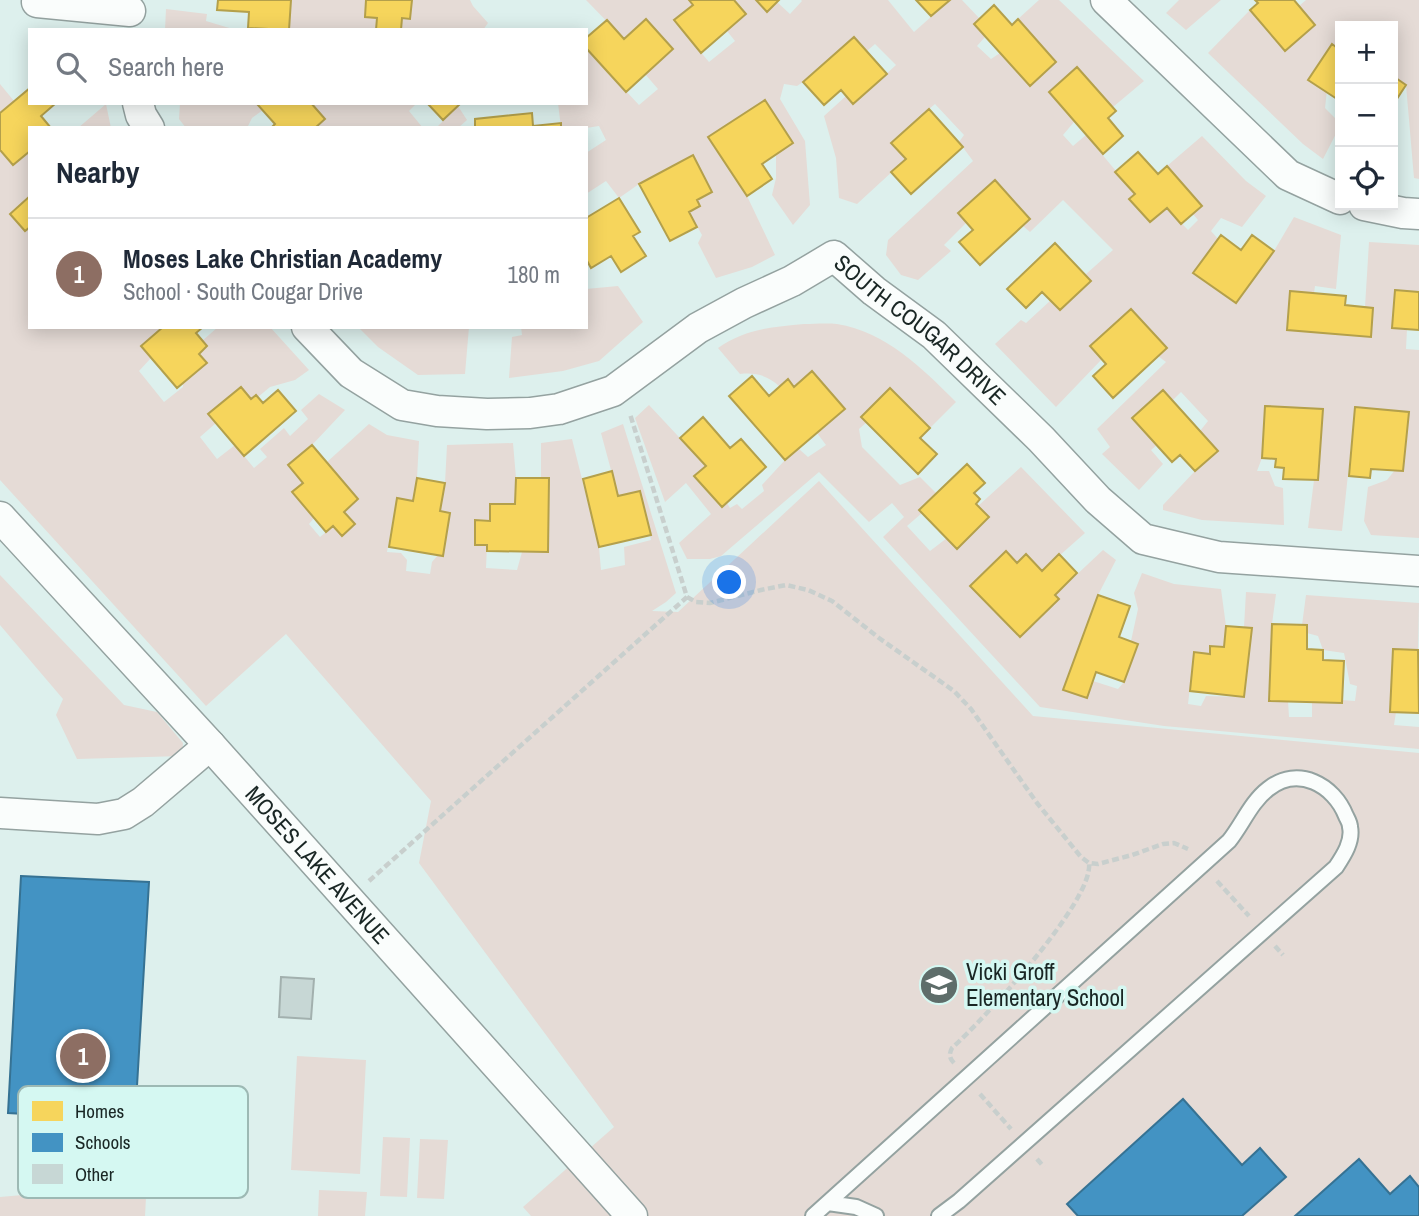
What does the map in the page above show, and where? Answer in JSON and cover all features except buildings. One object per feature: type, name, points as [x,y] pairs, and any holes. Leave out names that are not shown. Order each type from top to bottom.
[{"type":"street","points":[[1106,0],[1288,176],[1335,197]]},
{"type":"street","points":[[37,2],[131,14]]},
{"type":"street","points":[[139,105],[148,126]]},
{"type":"street","points":[[1386,210],[1419,214]]},
{"type":"street","name":"SOUTH COUGAR DRIVE","points":[[309,329],[351,373],[402,405],[437,411],[487,414],[559,409],[612,391],[698,328],[792,281],[834,256],[874,291],[934,335],[1041,439],[1098,499],[1143,539],[1219,557],[1419,571]]},
{"type":"street","name":"MOSES LAKE AVENUE","points":[[0,517],[210,745],[632,1216]]},
{"type":"street","points":[[0,813],[98,819],[124,814],[144,802],[210,745]]},
{"type":"lane","points":[[813,1216],[1229,841],[1268,789],[1284,781],[1304,778],[1326,787],[1342,805],[1351,827],[1347,849],[1336,866],[939,1216]]},
{"type":"lane","points":[[828,1203],[856,1207],[876,1216]]},
{"type":"path","points":[[630,414],[687,597],[696,602],[710,603],[786,586],[808,590],[832,601],[954,691],[971,709],[1038,803],[1088,863],[1098,864],[1163,844],[1174,843],[1186,847],[1283,955]]},
{"type":"path","points":[[349,900],[687,597]]},
{"type":"shaded area","points":[[291,0],[366,0],[365,16],[377,18],[376,28],[289,28]]},
{"type":"shaded area","points":[[412,0],[470,0],[488,23],[484,28],[401,28],[402,18]]},
{"type":"shaded area","points":[[586,0],[689,0],[693,5],[674,20],[709,62],[735,41],[727,31],[746,15],[734,0],[756,0],[767,11],[777,2],[790,14],[801,0],[888,0],[914,32],[950,0],[962,0],[980,19],[974,24],[985,37],[977,46],[991,59],[1000,53],[1030,86],[1056,62],[1018,19],[1039,0],[1059,0],[1144,81],[1113,107],[1077,67],[1049,92],[1074,122],[1063,135],[1073,146],[1086,135],[1135,194],[1129,199],[1150,222],[1167,208],[1188,230],[1198,220],[1193,214],[1202,206],[1167,166],[1202,136],[1246,181],[1266,196],[1242,227],[1221,218],[1211,231],[1218,239],[1194,272],[1235,303],[1274,251],[1294,217],[1341,235],[1336,289],[1315,286],[1314,293],[1290,292],[1287,330],[1371,337],[1373,308],[1365,307],[1369,242],[1419,245],[1419,292],[1395,290],[1392,328],[1407,329],[1406,349],[1419,350],[1419,538],[1371,535],[1364,521],[1368,487],[1387,480],[1395,470],[1403,471],[1408,412],[1355,408],[1342,531],[1308,528],[1314,480],[1318,480],[1323,410],[1265,407],[1262,458],[1257,471],[1269,471],[1275,486],[1283,488],[1284,525],[1202,520],[1163,510],[1163,505],[1218,451],[1200,431],[1208,421],[1181,392],[1173,400],[1163,390],[1157,445],[1151,450],[1163,464],[1139,490],[1102,454],[1110,447],[1097,429],[1166,362],[1158,356],[1131,309],[1090,346],[1102,359],[1056,407],[995,344],[1021,320],[1026,323],[1051,300],[1061,310],[1091,281],[1085,275],[1113,250],[1063,200],[1030,232],[1023,226],[1030,219],[994,180],[958,213],[966,223],[944,245],[951,251],[918,280],[901,275],[886,255],[888,240],[973,161],[959,142],[964,135],[935,104],[891,142],[906,159],[857,204],[839,198],[836,158],[824,116],[846,96],[854,104],[896,65],[875,44],[867,51],[854,37],[803,82],[797,86],[784,84],[780,99],[805,141],[810,205],[793,225],[772,195],[776,178],[776,155],[793,143],[765,100],[708,137],[747,196],[775,255],[752,267],[716,278],[698,243],[702,235],[689,212],[697,200],[712,192],[693,156],[639,184],[619,198],[606,181],[588,193],[588,152],[606,140],[599,126],[561,126],[558,105],[588,105],[588,50],[639,105],[658,89],[645,74],[646,19],[624,39]]},
{"type":"shaded area","points":[[1179,0],[1221,0],[1186,30],[1166,13]]},
{"type":"shaded area","points":[[1306,0],[1419,0],[1419,179],[1414,178],[1406,85],[1398,79],[1398,21],[1335,21],[1335,46],[1332,44],[1325,108],[1335,118],[1335,136],[1323,159],[1303,144],[1208,53],[1250,10],[1285,51],[1315,25],[1299,6]]},
{"type":"shaded area","points":[[166,9],[207,14],[206,21],[229,28],[165,28]]},
{"type":"shaded area","points":[[0,84],[14,101],[0,113]]},
{"type":"shaded area","points":[[105,105],[106,105],[111,126],[80,126]]},
{"type":"shaded area","points":[[180,105],[259,105],[263,110],[252,118],[248,126],[184,126],[179,119]]},
{"type":"shaded area","points":[[313,105],[415,105],[409,111],[421,126],[317,126],[325,119]]},
{"type":"shaded area","points":[[458,106],[467,120],[460,126],[438,126]]},
{"type":"shaded area","name":"Vicki Groff Elementary School","points":[[0,150],[13,165],[28,154],[28,198],[10,214],[25,231],[28,229],[28,329],[161,329],[141,346],[151,358],[139,371],[164,402],[206,363],[199,354],[202,341],[216,329],[272,329],[309,370],[295,380],[270,387],[251,399],[240,387],[209,414],[216,423],[200,437],[217,459],[235,445],[254,468],[267,457],[260,449],[284,428],[290,436],[308,419],[301,410],[319,394],[345,410],[312,445],[288,465],[303,483],[292,492],[314,518],[309,524],[320,537],[333,526],[342,536],[355,525],[344,512],[358,499],[327,462],[369,424],[387,435],[419,441],[413,501],[397,498],[387,552],[401,553],[407,560],[406,571],[430,574],[432,562],[438,555],[443,555],[450,513],[440,511],[447,445],[513,443],[515,504],[490,505],[490,521],[475,520],[476,545],[487,545],[486,568],[517,570],[522,552],[548,551],[549,479],[541,478],[541,443],[572,439],[599,547],[601,570],[625,565],[624,547],[651,540],[640,491],[618,496],[601,433],[623,424],[676,593],[652,611],[678,612],[819,481],[1033,716],[1419,753],[1419,1216],[531,1216],[523,1207],[614,1127],[419,863],[431,801],[286,634],[206,706],[0,480]]},
{"type":"shaded area","points":[[618,286],[643,322],[599,361],[563,371],[509,378],[512,337],[522,335],[521,329],[588,329],[588,289]]},
{"type":"shaded area","points":[[804,324],[837,324],[855,328],[887,343],[916,364],[956,402],[930,428],[890,389],[859,429],[862,447],[900,485],[920,477],[937,494],[907,526],[930,551],[947,538],[957,549],[989,518],[978,506],[1021,467],[1085,533],[1042,571],[1026,554],[1017,563],[1006,551],[970,585],[1019,636],[1058,599],[1055,595],[1103,550],[1116,560],[1097,597],[1064,690],[1086,698],[1093,681],[1118,689],[1124,682],[1138,645],[1131,641],[1138,609],[1134,593],[1142,573],[1174,584],[1221,589],[1226,626],[1224,647],[1211,646],[1210,654],[1194,652],[1188,704],[1201,706],[1206,696],[1244,697],[1251,628],[1244,627],[1246,592],[1276,594],[1272,624],[1289,717],[1312,717],[1312,702],[1355,701],[1357,686],[1350,684],[1344,653],[1323,650],[1318,636],[1307,633],[1307,626],[1302,625],[1306,595],[1419,603],[1418,650],[1393,649],[1390,711],[1396,712],[1394,725],[1419,727],[1419,749],[1164,726],[1040,707],[883,537],[904,517],[892,503],[869,522],[819,472],[721,556],[687,559],[679,543],[711,514],[686,483],[665,502],[635,418],[649,405],[706,466],[694,477],[721,507],[727,503],[730,508],[737,504],[742,509],[764,491],[762,485],[799,449],[808,457],[826,445],[817,433],[845,409],[812,371],[794,387],[788,380],[780,387],[762,376],[740,374],[718,348],[749,333]]},
{"type":"shaded area","points":[[360,329],[469,329],[465,374],[418,375],[378,347]]},
{"type":"shaded area","points":[[0,575],[124,705],[157,712],[183,743],[182,756],[77,759],[56,715],[63,699],[0,625]]},
{"type":"shaded area","points":[[297,1056],[366,1060],[360,1174],[291,1170]]},
{"type":"shaded area","points":[[383,1137],[410,1138],[407,1197],[380,1196]]},
{"type":"shaded area","points":[[420,1139],[448,1140],[444,1199],[417,1198]]},
{"type":"shaded area","points":[[319,1190],[367,1192],[365,1216],[318,1216]]},
{"type":"shaded area","points":[[0,1197],[146,1198],[145,1216],[0,1216]]},
{"type":"place","name":"Vicki Groff Elementary School","points":[[939,985]]},
{"type":"place","name":"Moses Lake Christian Academy","points":[[83,1056]]}]
